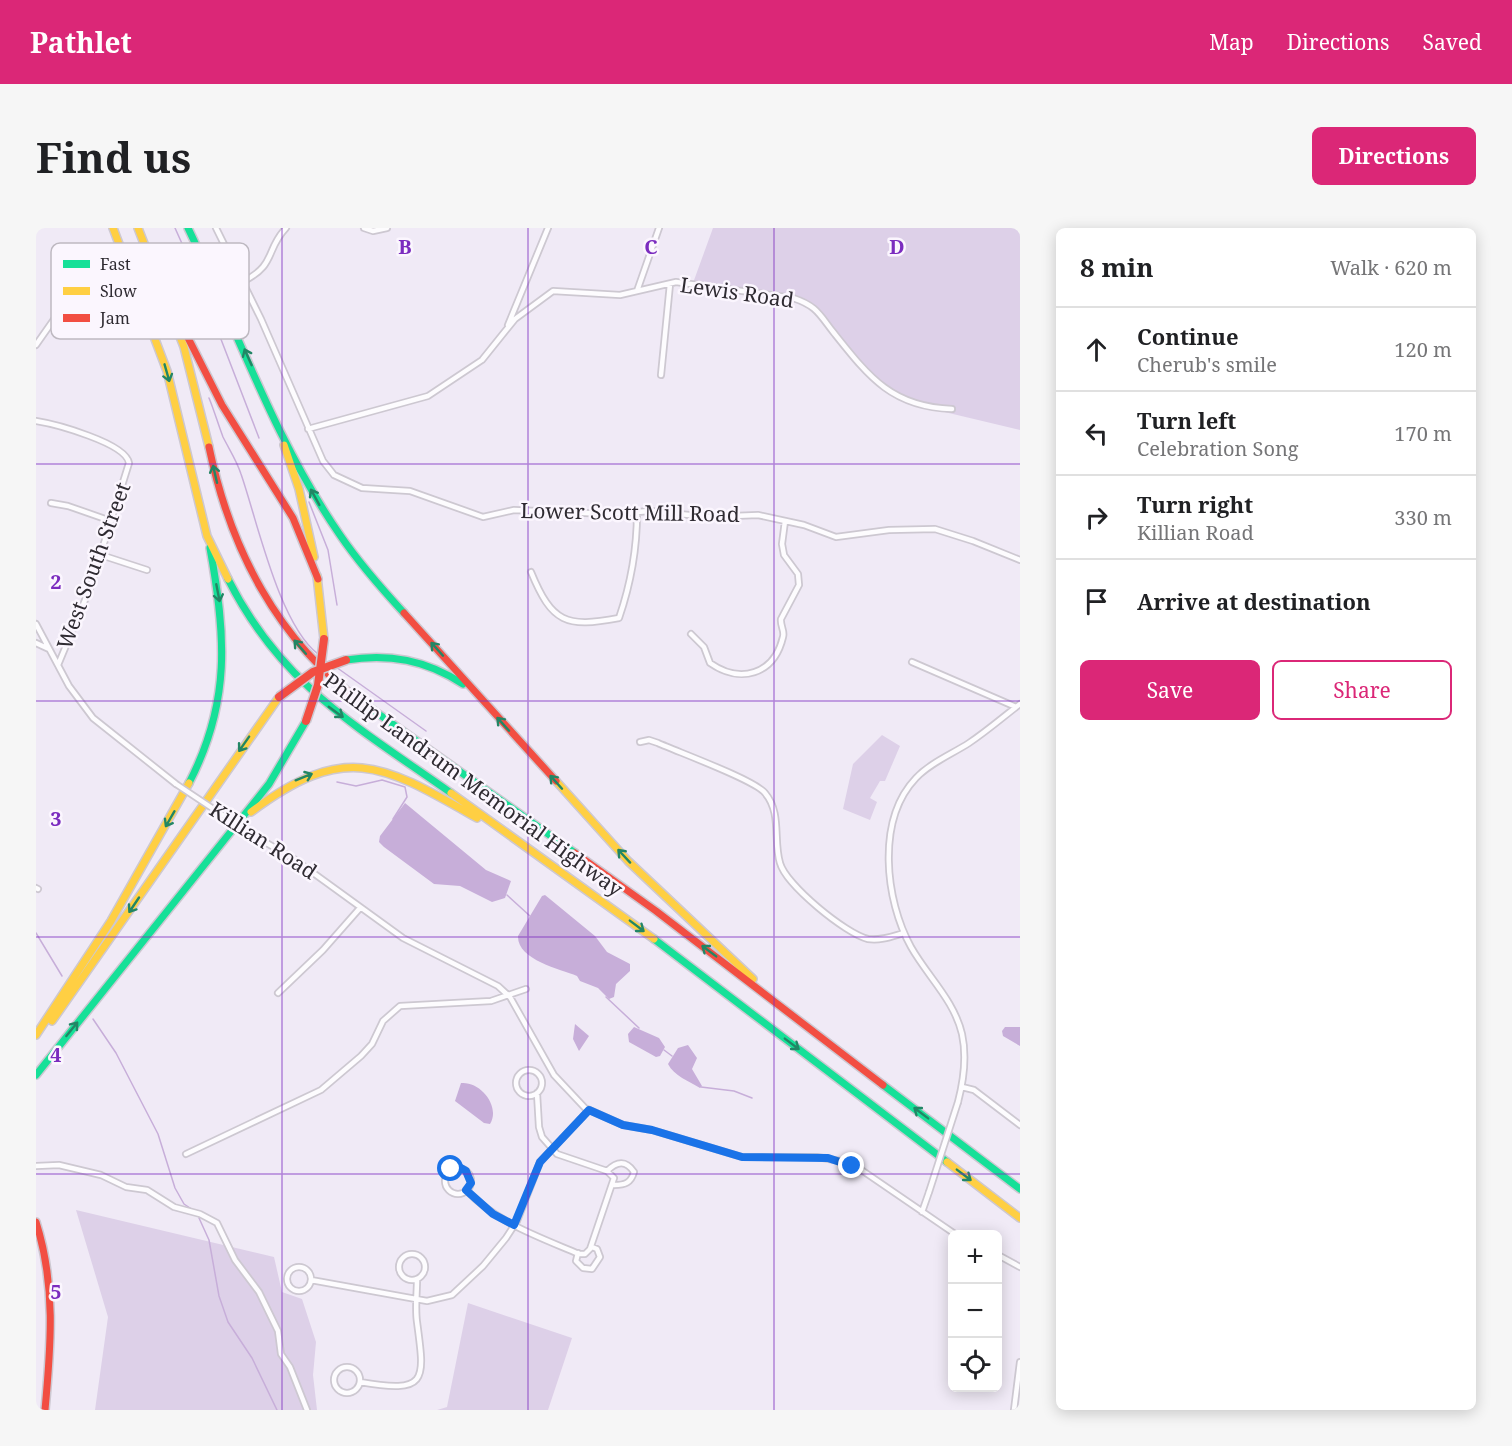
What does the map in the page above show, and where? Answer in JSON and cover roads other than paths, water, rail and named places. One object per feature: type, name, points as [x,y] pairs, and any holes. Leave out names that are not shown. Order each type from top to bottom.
[{"type":"main road","name":"Phillip Landrum Memorial Highway","points":[[113,228],[119,243]]},
{"type":"main road","name":"Phillip Landrum Memorial Highway","points":[[138,228],[144,243]]},
{"type":"main road","points":[[188,228],[195,243]]},
{"type":"main road","name":"Phillip Landrum Memorial Highway","points":[[155,339],[164,362],[207,536],[250,617],[278,657],[308,689],[348,721],[664,946],[1020,1218]]},
{"type":"main road","name":"Phillip Landrum Memorial Highway","points":[[181,339],[218,487],[233,534],[259,590],[291,636],[344,689],[624,888],[1020,1189]]},
{"type":"main road","points":[[188,339],[222,405],[293,518],[318,579]]},
{"type":"main road","points":[[239,339],[312,492],[345,544],[475,693],[628,861],[789,1012]]},
{"type":"main road","points":[[36,1075],[278,772],[306,722],[318,685],[324,639],[318,579],[299,489],[272,411]]},
{"type":"main road","points":[[36,1035],[88,960],[123,903],[184,795],[210,738],[220,699],[224,641],[220,599],[207,536]]},
{"type":"main road","points":[[36,1040],[79,986],[279,697],[313,672],[346,660],[378,656],[410,659],[442,670],[475,693]]},
{"type":"main road","points":[[239,822],[279,790],[299,778],[330,769],[362,767],[382,770],[410,780],[521,843]]},
{"type":"main road","points":[[36,1222],[48,1260],[53,1291],[45,1410]]},
{"type":"street","name":"Lower Scott Mill Road","points":[[216,228],[223,243]]},
{"type":"street","points":[[249,279],[267,264],[286,228]]},
{"type":"street","points":[[363,228],[373,231],[387,228]]},
{"type":"street","points":[[506,330],[549,228]]},
{"type":"street","points":[[637,291],[659,228]]},
{"type":"street","name":"Lewis Road","points":[[308,429],[428,396],[482,360],[526,308],[553,291],[620,295],[676,282],[793,298],[810,304],[861,368],[891,393],[904,401],[952,409]]},
{"type":"street","points":[[661,375],[670,284]]},
{"type":"street","name":"Lower Scott Mill Road","points":[[249,296],[323,462],[334,475],[362,488],[410,491],[483,517],[523,510],[608,514],[651,511],[730,517],[758,515],[813,527],[836,537],[889,530],[935,529],[972,541],[1020,561]]},
{"type":"street","points":[[36,345],[51,324]]},
{"type":"street","name":"West South Street","points":[[36,421],[62,425],[123,452],[129,458],[90,588],[58,665]]},
{"type":"street","points":[[51,503],[68,506],[111,521]]},
{"type":"street","points":[[531,572],[542,600],[560,618],[588,624],[619,618],[630,586],[637,543],[637,513]]},
{"type":"street","points":[[691,634],[704,647],[710,663],[732,674],[748,675],[761,672],[772,659],[784,634],[781,619],[800,585],[798,574],[784,555],[782,547],[785,521]]},
{"type":"street","points":[[101,555],[147,570]]},
{"type":"street","name":"Killian Road","points":[[36,624],[77,698],[93,718],[176,784],[248,832],[294,859],[360,908],[426,951],[480,977],[510,997],[554,1075],[569,1094],[589,1110],[623,1125],[652,1130],[752,1159],[817,1157],[840,1161],[860,1169],[949,1230]]},
{"type":"street","points":[[36,644],[49,649]]},
{"type":"street","points":[[912,662],[1018,705]]},
{"type":"street","points":[[922,1212],[962,1087],[963,1046],[959,1024],[945,996],[915,954],[904,933],[892,892],[891,835],[904,795],[917,776],[969,743],[1018,705]]},
{"type":"street","points":[[640,742],[649,740],[658,743],[758,786],[772,802],[776,819],[779,863],[789,881],[856,934],[875,939],[904,933]]},
{"type":"street","points":[[278,993],[323,950],[360,908]]},
{"type":"street","points":[[186,1154],[321,1090],[361,1056],[372,1044],[383,1022],[400,1006],[461,1004],[510,997],[526,989]]},
{"type":"street","points":[[466,1190],[493,1214],[514,1225],[578,1253],[585,1254],[592,1247],[614,1185],[614,1178],[607,1171],[557,1154],[551,1149],[538,1127],[539,1099],[537,1093],[541,1084],[538,1075],[530,1071],[520,1074],[516,1082],[519,1092],[528,1096],[537,1093]]},
{"type":"street","points":[[962,1087],[974,1090],[1020,1125]]},
{"type":"street","points":[[310,1280],[418,1300],[434,1300],[452,1295],[483,1266],[514,1225],[540,1162],[589,1110]]},
{"type":"street","points":[[607,1171],[613,1165],[622,1163],[629,1165],[634,1172],[632,1179],[625,1184],[614,1185]]},
{"type":"street","points":[[36,1166],[64,1166],[101,1175],[126,1187],[147,1190],[174,1207],[200,1214],[217,1223],[235,1260],[259,1292],[279,1331],[281,1354],[290,1367],[308,1410]]},
{"type":"street","points":[[459,1167],[466,1171],[471,1183],[466,1190],[458,1194],[450,1191],[444,1180],[447,1172],[459,1167]]},
{"type":"street","points":[[578,1253],[576,1261],[579,1266],[592,1269],[600,1257],[597,1249],[592,1247]]},
{"type":"street","points":[[360,1382],[402,1386],[410,1384],[422,1372],[423,1357],[417,1319],[417,1279],[424,1270],[423,1261],[416,1254],[406,1256],[400,1264],[401,1274],[409,1279],[417,1279]]},
{"type":"street","points":[[1002,1257],[1020,1267]]},
{"type":"street","points":[[300,1266],[308,1271],[310,1280],[306,1288],[297,1291],[289,1286],[286,1277],[291,1269],[300,1266]]},
{"type":"street","points":[[1014,1410],[1020,1362]]},
{"type":"street","points":[[350,1368],[358,1374],[360,1382],[354,1391],[343,1393],[337,1388],[335,1377],[342,1369],[350,1368]]},
{"type":"waterway","points":[[175,228],[182,243]]},
{"type":"waterway","points":[[221,339],[259,438]]},
{"type":"waterway","points":[[209,398],[223,437],[239,469],[281,596],[304,640],[318,654]]},
{"type":"waterway","points":[[309,502],[328,550],[337,605]]},
{"type":"waterway","points":[[336,667],[426,731]]},
{"type":"waterway","points":[[337,782],[356,786],[382,780],[405,787],[407,797],[393,819]]},
{"type":"waterway","points":[[507,895],[530,916]]},
{"type":"waterway","points":[[36,933],[62,976]]},
{"type":"waterway","points":[[606,997],[639,1028]]},
{"type":"waterway","points":[[93,1019],[116,1053],[158,1134],[175,1188],[184,1204],[193,1210]]},
{"type":"waterway","points":[[664,1050],[672,1056]]},
{"type":"waterway","points":[[701,1087],[734,1091],[752,1098]]},
{"type":"waterway","points":[[199,1218],[209,1240],[219,1296],[228,1322],[252,1358],[277,1410]]}]
